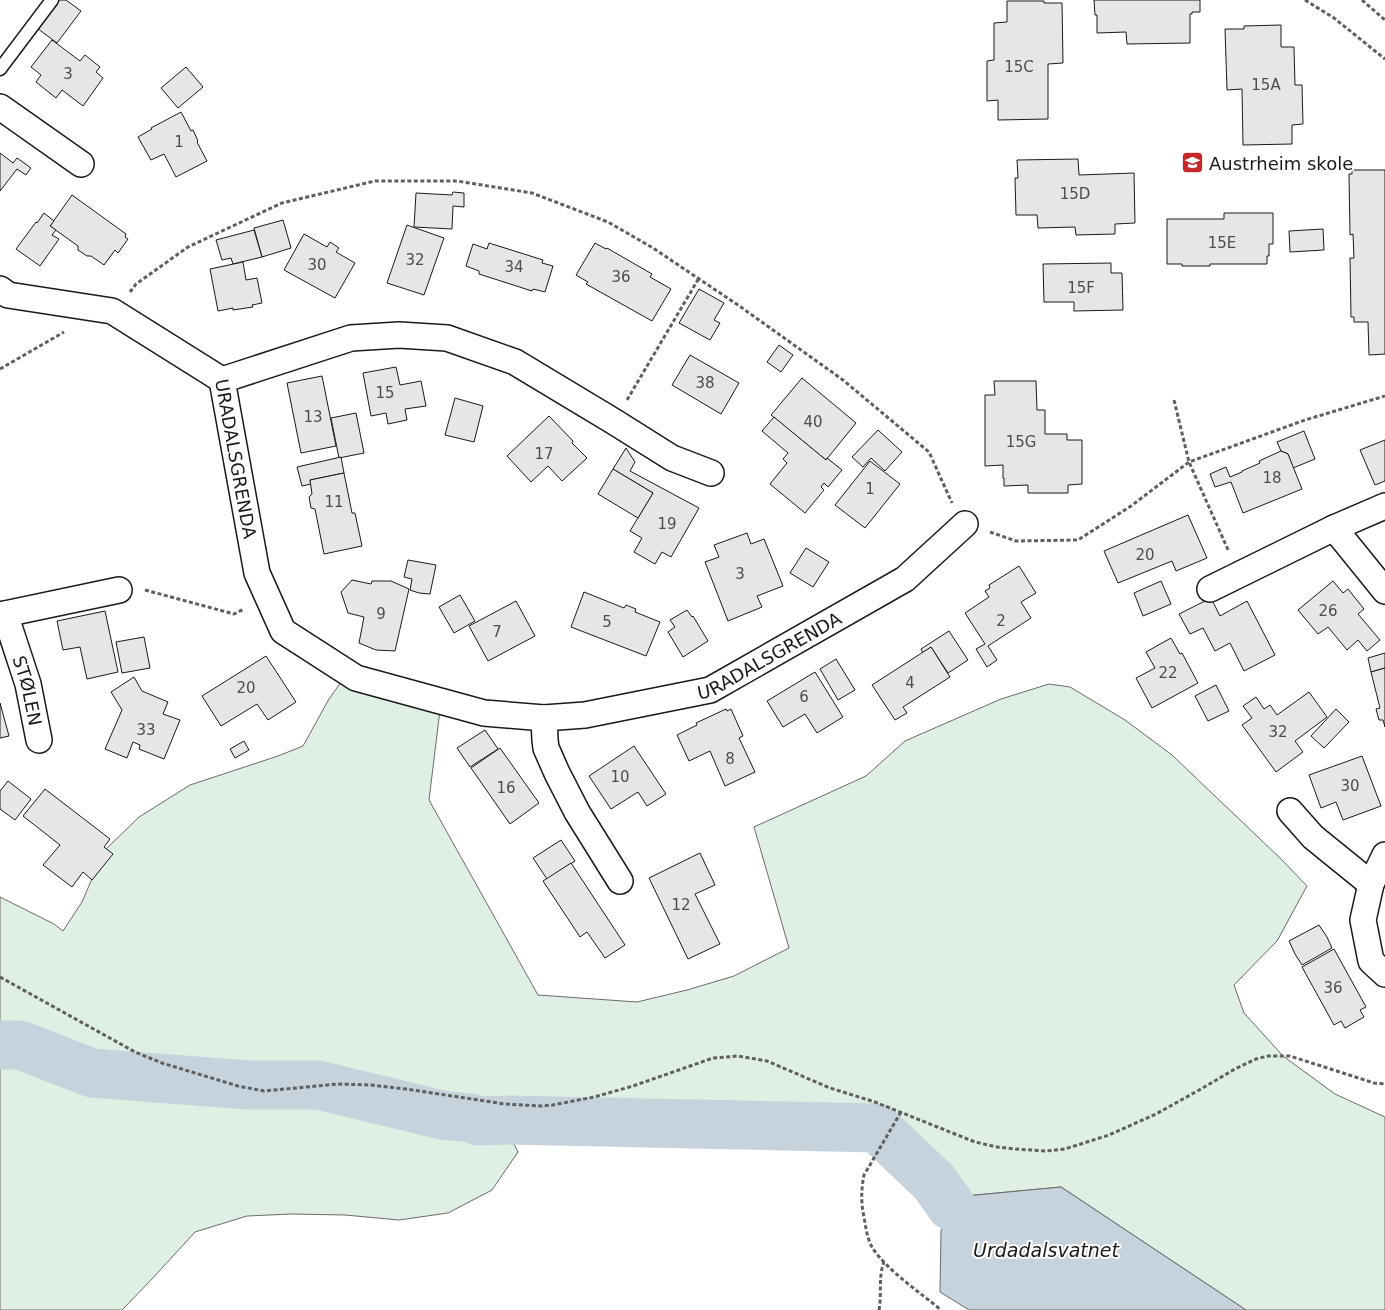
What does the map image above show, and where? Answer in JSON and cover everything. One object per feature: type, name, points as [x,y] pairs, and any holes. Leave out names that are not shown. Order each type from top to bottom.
[{"type":"street","points":[[0,107],[81,164]]},
{"type":"street","points":[[0,289],[8,295],[112,311],[222,380]]},
{"type":"street","name":"URADALSGRENDA","points":[[711,473],[672,458],[614,421],[514,362],[447,338],[399,335],[351,338],[222,380],[257,573],[283,631],[356,678],[484,713],[544,718],[585,716],[710,690],[905,579],[965,524]]},
{"type":"street","points":[[1210,589],[1334,528],[1385,506]]},
{"type":"street","points":[[1334,528],[1385,591]]},
{"type":"street","name":"STØLEN","points":[[40,740],[28,684],[3,615],[119,590]]},
{"type":"street","points":[[544,718],[546,748],[557,773],[577,812],[620,882]]},
{"type":"street","points":[[1290,811],[1313,837],[1371,884]]},
{"type":"street","points":[[1385,855],[1371,884],[1363,920],[1372,961],[1385,974]]},
{"type":"lane","points":[[0,69],[52,0]]},
{"type":"path","points":[[1305,0],[1334,18],[1385,59]]},
{"type":"path","points":[[1362,0],[1385,20]]},
{"type":"path","points":[[112,311],[136,284],[188,247],[282,203],[375,181],[457,181],[532,193],[608,222],[653,248],[843,380],[929,452],[957,514],[965,524],[1016,541],[1078,540],[1131,506],[1189,462],[1305,420],[1385,396]]},
{"type":"path","points":[[614,421],[698,278]]},
{"type":"path","points":[[0,369],[68,329]]},
{"type":"path","points":[[1174,400],[1189,462],[1239,576]]},
{"type":"path","points":[[119,590],[145,590],[234,614],[269,598]]},
{"type":"path","points":[[0,977],[135,1052],[162,1063],[238,1086],[264,1091],[338,1084],[371,1085],[506,1104],[541,1106],[614,1092],[713,1058],[738,1056],[768,1061],[830,1088],[875,1102],[975,1142],[997,1147],[1046,1150],[1065,1149],[1109,1135],[1156,1114],[1235,1069],[1256,1059],[1268,1056],[1290,1056],[1374,1083],[1385,1084]]},
{"type":"path","points":[[901,1112],[864,1175],[861,1205],[867,1235],[871,1246],[884,1262],[941,1310]]},
{"type":"path","points":[[879,1310],[881,1271],[884,1262]]},
{"type":"green space","points":[[344,678],[440,710],[429,800],[538,995],[637,1002],[734,976],[789,948],[754,827],[866,776],[905,741],[1001,699],[1049,684],[1070,687],[1125,720],[1172,755],[1307,886],[1277,941],[1234,985],[1244,1013],[1283,1056],[1335,1094],[1385,1117],[1385,1310],[1246,1310],[1061,1187],[955,1197],[951,1206],[934,1182],[877,1128],[509,1120],[514,1144],[518,1152],[492,1190],[448,1213],[399,1220],[345,1215],[292,1214],[247,1216],[195,1232],[122,1310],[0,1310],[0,897],[54,924],[63,931],[82,902],[104,851],[139,817],[190,785],[303,746],[329,699]]},
{"type":"water","name":"Urdadalsvatnet","points":[[1061,1187],[1246,1310],[969,1310],[940,1292],[941,1231],[955,1197]]},
{"type":"building","points":[[58,0],[66,0],[81,11],[57,43],[37,28]]},
{"type":"building","points":[[1094,0],[1200,0],[1200,12],[1192,12],[1190,14],[1190,43],[1127,44],[1126,32],[1097,33],[1097,15],[1095,15]]},
{"type":"building","points":[[1007,1],[1062,3],[1063,63],[1048,64],[1048,119],[998,120],[998,100],[987,101],[987,61],[994,60],[994,23],[1007,22]]},
{"type":"building","points":[[1281,25],[1281,47],[1294,47],[1295,85],[1302,85],[1303,124],[1292,125],[1292,144],[1243,145],[1242,89],[1227,90],[1225,29],[1244,29],[1244,26]]},
{"type":"building","points":[[52,40],[80,61],[85,55],[100,67],[96,72],[103,78],[83,106],[62,90],[56,98],[36,82],[41,75],[31,67]]},
{"type":"building","points":[[186,67],[203,87],[178,108],[161,88]]},
{"type":"building","points":[[181,112],[191,131],[193,130],[207,161],[176,177],[164,154],[151,160],[138,137]]},
{"type":"building","points":[[0,153],[13,163],[17,158],[31,168],[26,175],[17,169],[0,191]]},
{"type":"building","points":[[1078,159],[1079,175],[1134,173],[1135,223],[1115,224],[1115,234],[1076,235],[1075,227],[1038,228],[1037,215],[1016,215],[1015,178],[1018,178],[1017,160]]},
{"type":"building","points":[[1352,170],[1385,170],[1385,354],[1369,355],[1368,322],[1354,322],[1354,317],[1351,317],[1350,258],[1354,258],[1353,234],[1350,235],[1349,174],[1352,174]]},
{"type":"building","points":[[453,192],[464,193],[464,207],[453,206],[452,229],[414,227],[416,193],[452,195]]},
{"type":"building","points":[[72,195],[126,234],[125,237],[128,239],[118,253],[115,250],[104,265],[78,250],[78,246],[50,226]]},
{"type":"building","points":[[44,213],[54,221],[50,226],[56,230],[52,235],[59,239],[40,266],[16,249]]},
{"type":"building","points":[[1224,213],[1273,213],[1273,244],[1269,244],[1267,264],[1182,266],[1182,264],[1167,264],[1167,219],[1224,219]]},
{"type":"building","points":[[283,220],[291,248],[262,257],[254,228]]},
{"type":"building","points":[[407,225],[444,238],[424,295],[387,283]]},
{"type":"building","points":[[1323,229],[1324,250],[1290,252],[1289,231]]},
{"type":"building","points":[[254,230],[262,257],[233,264],[231,258],[222,260],[216,240]]},
{"type":"building","points":[[304,234],[327,247],[330,242],[339,248],[336,252],[355,263],[335,298],[284,270]]},
{"type":"building","points":[[489,243],[543,260],[542,263],[553,266],[545,292],[533,289],[532,291],[479,274],[479,271],[466,266],[473,244],[487,249]]},
{"type":"building","points":[[595,243],[652,274],[650,277],[671,289],[652,321],[586,284],[588,282],[576,275]]},
{"type":"building","points":[[243,262],[246,280],[257,278],[262,303],[252,305],[253,307],[218,311],[210,269]]},
{"type":"building","points":[[1111,263],[1111,273],[1122,273],[1123,310],[1074,311],[1074,302],[1044,302],[1043,264]]},
{"type":"building","points":[[699,289],[724,303],[714,320],[720,323],[710,340],[679,323]]},
{"type":"building","points":[[779,345],[793,355],[781,372],[767,362]]},
{"type":"building","points":[[690,355],[739,383],[721,414],[672,385]]},
{"type":"building","points":[[396,367],[400,385],[421,381],[426,406],[405,409],[407,420],[388,424],[386,413],[371,416],[363,373]]},
{"type":"building","points":[[322,376],[336,446],[301,453],[287,383]]},
{"type":"building","points":[[802,378],[856,423],[826,460],[771,415]]},
{"type":"building","points":[[994,381],[1036,381],[1037,410],[1045,410],[1045,434],[1067,434],[1067,440],[1082,440],[1082,484],[1068,485],[1068,493],[1028,493],[1028,485],[1004,486],[1003,465],[985,466],[985,395],[995,395]]},
{"type":"building","points":[[455,398],[483,406],[474,442],[445,435]]},
{"type":"building","points":[[356,413],[364,453],[339,458],[331,418]]},
{"type":"building","points":[[549,416],[587,458],[562,481],[548,466],[531,482],[507,456]]},
{"type":"building","points":[[774,417],[826,460],[827,458],[842,470],[828,487],[824,483],[821,487],[824,490],[805,513],[770,484],[787,463],[783,459],[788,453],[762,431]]},
{"type":"building","points":[[878,430],[902,452],[885,471],[871,458],[863,467],[852,457]]},
{"type":"building","points":[[1304,431],[1315,459],[1293,468],[1288,454],[1281,451],[1277,442]]},
{"type":"building","points":[[1385,440],[1385,481],[1375,485],[1360,450]]},
{"type":"building","points":[[626,448],[635,462],[630,471],[699,508],[671,557],[662,552],[655,564],[634,552],[642,538],[630,531],[653,493],[613,469]]},
{"type":"building","points":[[1281,451],[1288,454],[1302,489],[1243,513],[1231,482],[1215,487],[1210,474],[1226,467],[1230,477]]},
{"type":"building","points":[[341,457],[344,473],[310,480],[311,484],[302,486],[297,467]]},
{"type":"building","points":[[870,461],[900,484],[865,528],[835,505]]},
{"type":"building","points":[[613,469],[653,493],[638,518],[598,494]]},
{"type":"building","points":[[344,473],[352,513],[355,513],[362,546],[324,554],[315,509],[311,508],[309,497],[312,494],[310,480]]},
{"type":"building","points":[[1188,515],[1207,558],[1176,571],[1172,561],[1118,583],[1104,551]]},
{"type":"building","points":[[747,533],[751,544],[764,539],[783,586],[757,596],[762,607],[728,621],[705,562],[719,557],[714,545]]},
{"type":"building","points":[[806,548],[829,562],[813,587],[790,573]]},
{"type":"building","points":[[408,560],[436,565],[430,594],[410,590],[412,579],[404,577]]},
{"type":"building","points":[[1019,566],[1036,593],[1021,602],[1031,618],[988,646],[997,660],[987,667],[976,649],[985,644],[965,613],[989,597],[985,591],[990,588],[989,585]]},
{"type":"building","points":[[352,580],[371,584],[372,581],[391,581],[409,589],[395,651],[376,650],[359,643],[364,617],[348,613],[341,592]]},
{"type":"building","points":[[1161,581],[1171,604],[1143,616],[1134,593]]},
{"type":"building","points":[[1333,581],[1343,593],[1348,589],[1364,609],[1358,614],[1380,640],[1367,651],[1358,640],[1347,650],[1328,627],[1318,634],[1298,610]]},
{"type":"building","points":[[584,592],[624,608],[626,605],[636,609],[635,612],[660,622],[646,656],[571,627]]},
{"type":"building","points":[[460,595],[475,621],[454,633],[439,607]]},
{"type":"building","points":[[1211,598],[1220,616],[1247,601],[1275,655],[1244,671],[1230,643],[1215,651],[1203,628],[1190,634],[1179,614]]},
{"type":"building","points":[[516,601],[535,636],[488,661],[469,626]]},
{"type":"building","points":[[687,610],[693,616],[708,641],[683,657],[668,632],[675,627],[670,620]]},
{"type":"building","points":[[105,611],[118,672],[87,679],[80,647],[63,650],[57,621]]},
{"type":"building","points":[[949,631],[968,660],[948,673],[931,647],[923,653],[921,649]]},
{"type":"building","points":[[144,637],[150,668],[122,673],[116,642]]},
{"type":"building","points":[[1171,638],[1180,654],[1182,653],[1198,683],[1152,708],[1136,678],[1155,668],[1146,652]]},
{"type":"building","points":[[931,647],[950,677],[903,707],[907,713],[895,720],[872,685]]},
{"type":"building","points":[[1385,653],[1385,668],[1371,672],[1368,658]]},
{"type":"building","points":[[266,656],[296,702],[268,720],[257,704],[221,726],[202,696]]},
{"type":"building","points":[[836,659],[855,690],[838,700],[820,669]]},
{"type":"building","points":[[1385,668],[1385,727],[1383,720],[1379,720],[1376,709],[1380,708],[1371,672]]},
{"type":"building","points":[[815,672],[843,717],[817,733],[805,714],[783,727],[767,701]]},
{"type":"building","points":[[134,677],[142,691],[168,702],[163,714],[180,720],[164,759],[139,749],[140,745],[133,742],[127,758],[105,749],[122,710],[111,692]]},
{"type":"building","points":[[1216,685],[1229,711],[1208,721],[1195,696]]},
{"type":"building","points":[[1309,692],[1327,717],[1295,741],[1303,752],[1276,772],[1242,725],[1252,718],[1243,706],[1256,697],[1264,709],[1270,705],[1277,715]]},
{"type":"building","points":[[0,703],[9,736],[0,738]]},
{"type":"building","points":[[726,709],[727,711],[731,709],[743,736],[739,738],[755,772],[725,786],[710,751],[689,761],[677,735],[697,725],[696,723]]},
{"type":"building","points":[[1336,709],[1349,722],[1324,748],[1311,736]]},
{"type":"building","points":[[485,730],[498,749],[470,767],[457,748]]},
{"type":"building","points":[[244,741],[249,750],[235,758],[230,749]]},
{"type":"building","points":[[634,746],[666,794],[647,806],[638,792],[611,809],[589,776]]},
{"type":"building","points":[[500,748],[539,803],[510,824],[471,768]]},
{"type":"building","points":[[1362,756],[1381,806],[1343,820],[1336,802],[1321,808],[1309,775]]},
{"type":"building","points":[[8,781],[31,799],[15,820],[0,809],[0,791]]},
{"type":"building","points":[[45,789],[110,839],[104,847],[113,854],[92,880],[83,872],[72,887],[43,865],[60,845],[23,816]]},
{"type":"building","points":[[561,840],[575,861],[547,879],[533,858]]},
{"type":"building","points":[[700,853],[715,885],[695,894],[720,944],[688,959],[649,878]]},
{"type":"building","points":[[571,863],[625,945],[605,958],[587,932],[580,937],[543,881]]},
{"type":"building","points":[[1319,925],[1332,948],[1302,965],[1289,941]]},
{"type":"building","points":[[1334,949],[1366,1007],[1360,1010],[1364,1017],[1345,1028],[1341,1021],[1334,1025],[1302,967]]},
{"type":"waterway","points":[[0,1045],[20,1045],[92,1073],[248,1085],[318,1085],[442,1115],[471,1118],[479,1121],[508,1120],[877,1128],[934,1182],[951,1206]]},
{"type":"place","name":"Austrheim skole","points":[[1193,163]]}]
